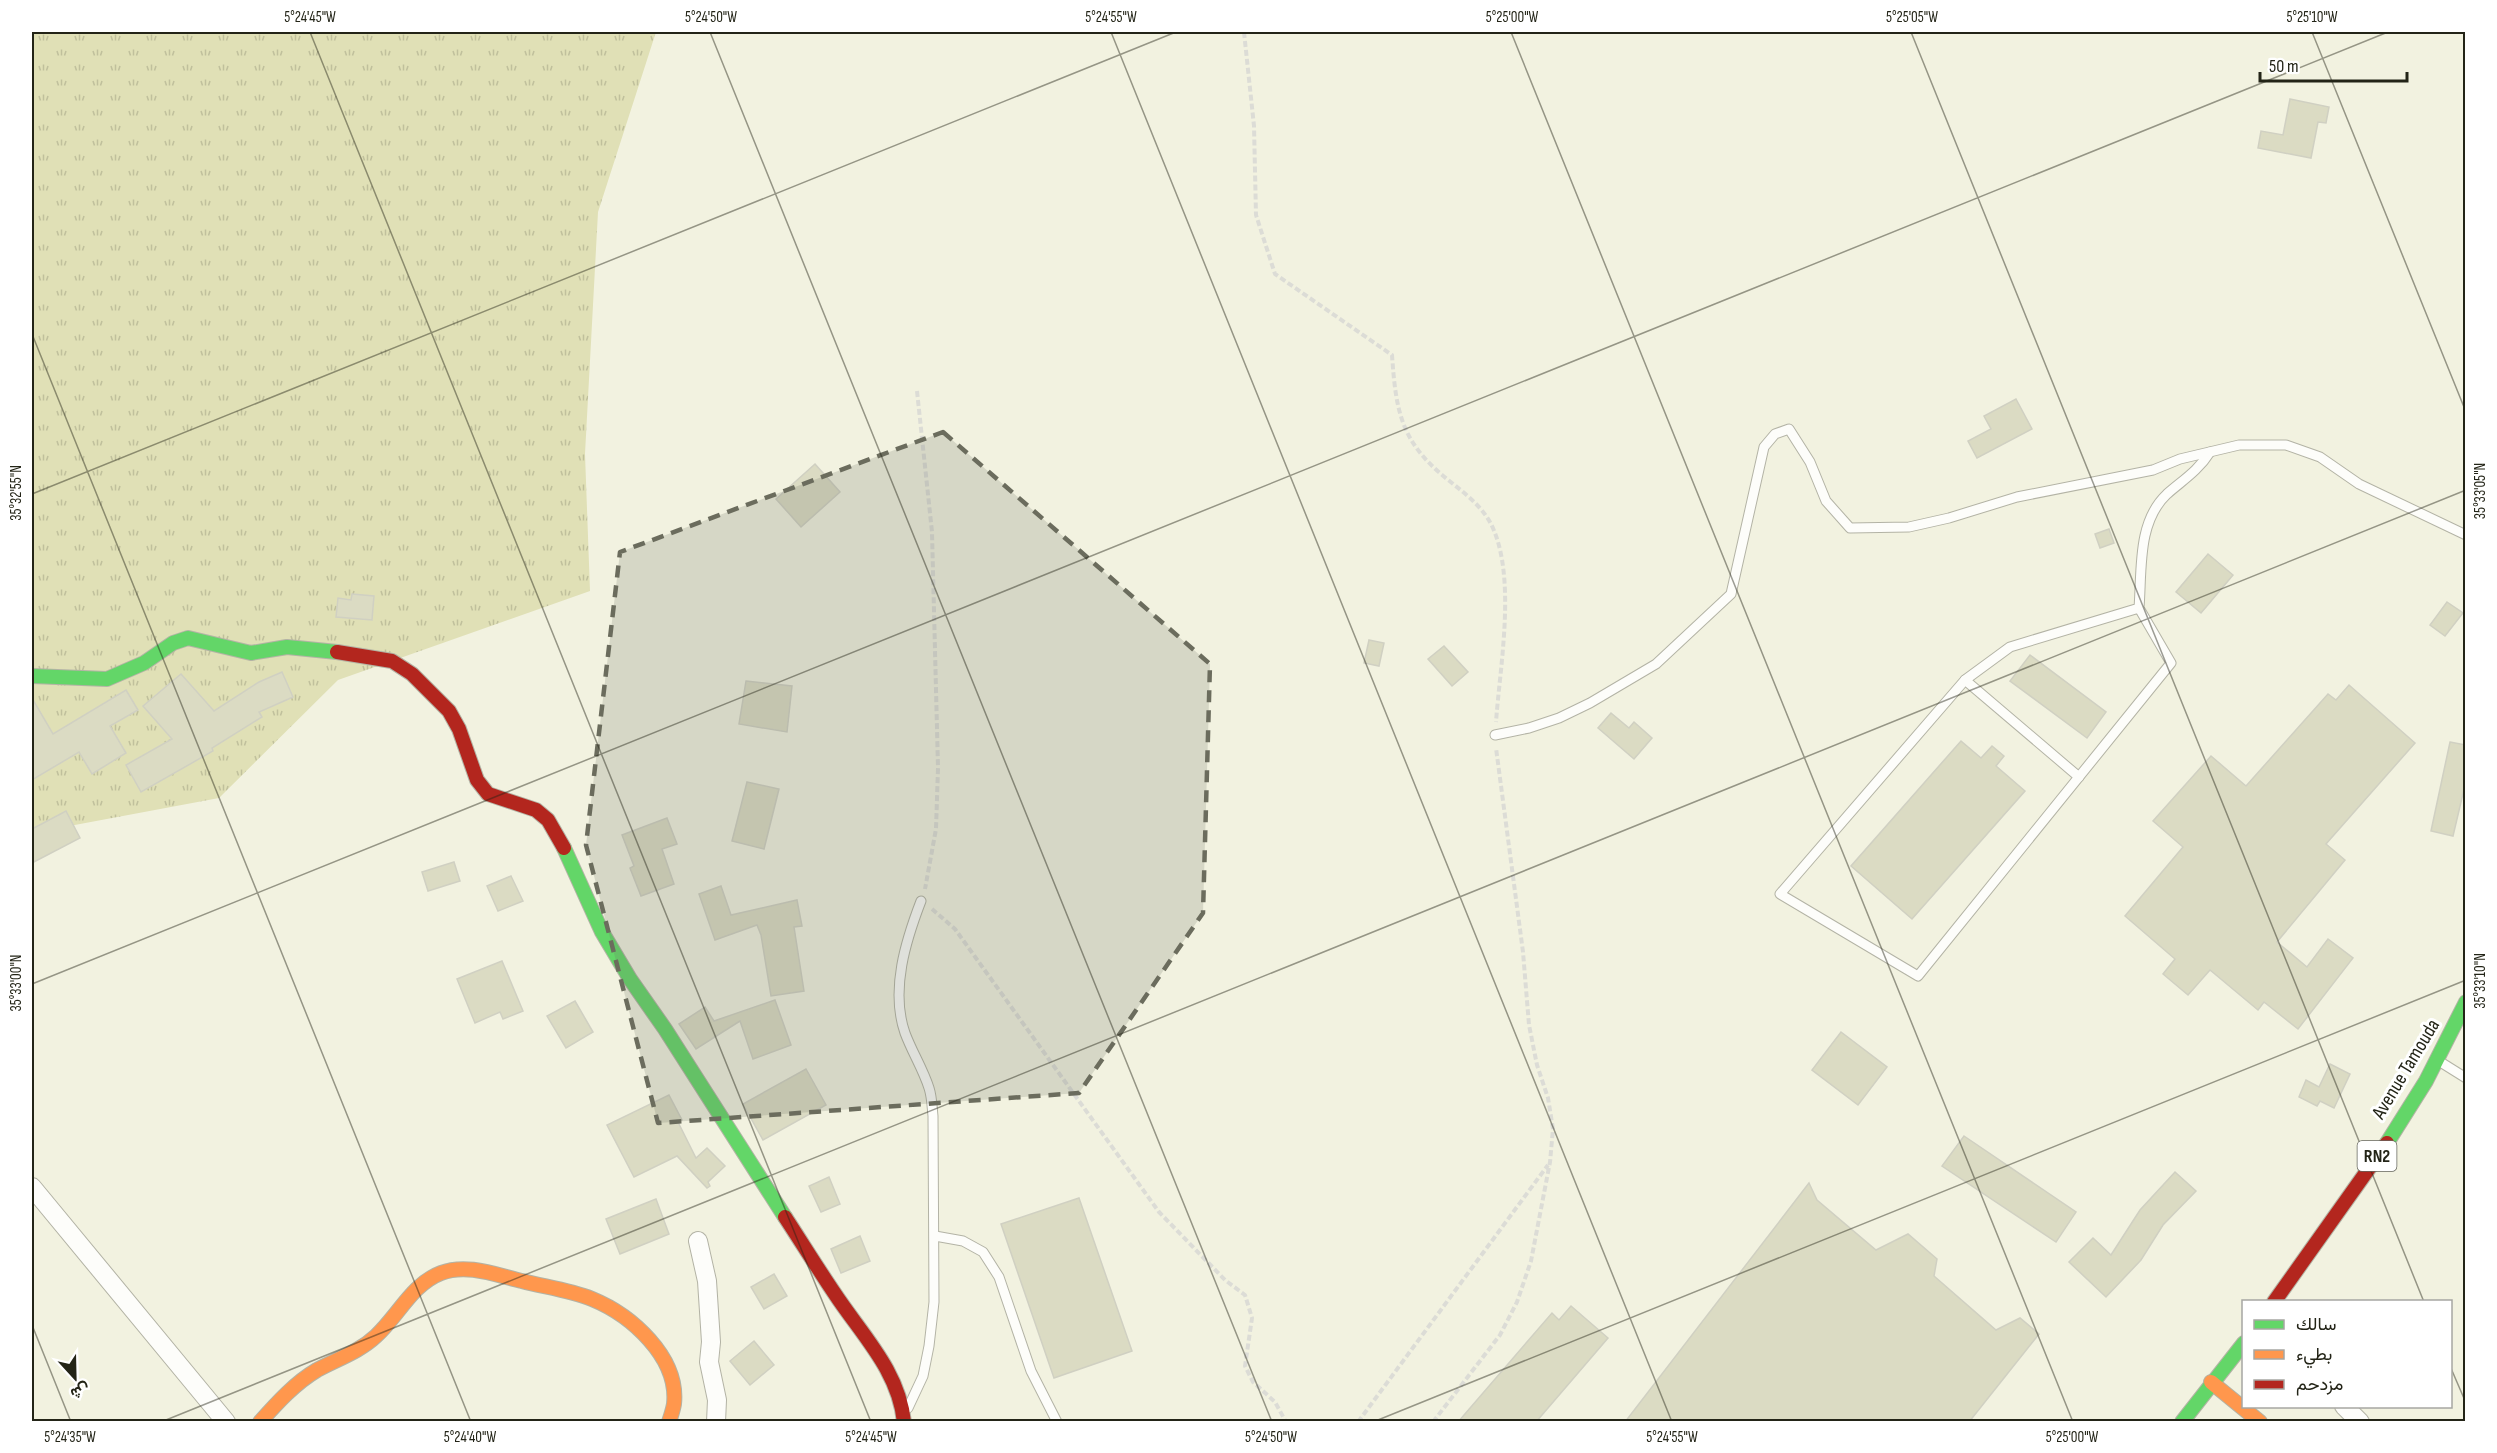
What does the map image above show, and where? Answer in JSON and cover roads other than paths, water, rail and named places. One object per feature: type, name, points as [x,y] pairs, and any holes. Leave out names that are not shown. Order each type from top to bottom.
[{"type":"main road","points":[[32,676],[107,679],[144,663],[173,643],[188,639],[251,653],[286,648],[311,648],[371,657],[392,661],[412,674],[449,711],[459,729],[477,780],[488,794],[536,810],[548,820],[558,835],[602,932],[630,980],[665,1029],[835,1295],[891,1374],[902,1402],[904,1419]]},
{"type":"main road","name":"Avenue Tamouda","points":[[2275,1300],[2373,1162],[2437,1060],[2466,1002]]},
{"type":"main road","points":[[260,1422],[294,1388],[316,1371],[355,1352],[377,1335],[429,1280],[443,1272],[473,1270],[568,1290],[603,1304],[626,1319],[643,1335],[671,1375],[675,1392],[675,1410],[669,1422]]},
{"type":"main road","points":[[2181,1422],[2242,1345]]},
{"type":"main road","points":[[2211,1382],[2242,1407]]},
{"type":"main road","points":[[2243,1408],[2260,1422]]},
{"type":"street","points":[[32,1187],[226,1422]]},
{"type":"street","points":[[699,1241],[708,1281],[711,1342],[709,1362],[717,1400],[716,1422]]},
{"type":"street","points":[[2345,1408],[2360,1422]]},
{"type":"lane","points":[[1495,735],[1529,728],[1590,704],[1656,664],[1731,594],[1764,447],[1775,434],[1789,429],[1810,462],[1826,501],[1850,528],[1909,527],[1949,518],[2017,496],[2153,470],[2180,459],[2239,445],[2286,445],[2320,457],[2359,484],[2466,535]]},
{"type":"lane","points":[[2139,608],[2010,647],[1965,680],[1780,894],[1918,976],[2171,663],[2139,608],[2144,543],[2151,513],[2167,494],[2196,471],[2210,452]]},
{"type":"lane","points":[[1965,680],[2079,777]]},
{"type":"lane","points":[[904,1419],[922,1376],[929,1346],[934,1302],[932,1107],[929,1088],[904,1030],[900,1003],[903,960],[921,901]]},
{"type":"lane","points":[[2437,1060],[2466,1078]]},
{"type":"lane","points":[[935,1236],[963,1241],[983,1252],[999,1277],[1031,1371],[1057,1422]]}]
